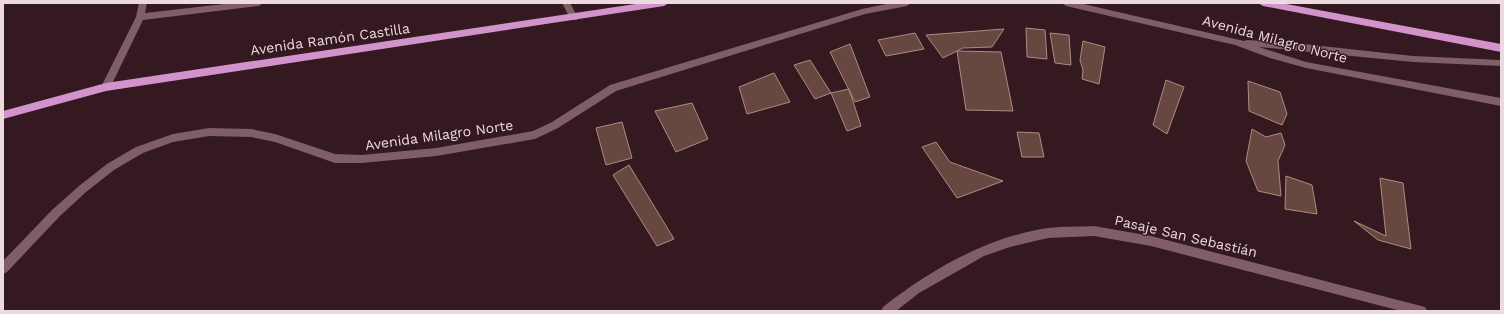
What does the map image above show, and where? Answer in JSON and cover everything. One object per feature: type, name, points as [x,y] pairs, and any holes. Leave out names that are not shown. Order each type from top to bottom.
[{"type":"highway","name":"Avenida Ramón Castilla","points":[[3,115],[106,87],[574,18],[664,3]]},
{"type":"highway","points":[[1263,3],[1501,48]]},
{"type":"street","points":[[106,87],[140,17],[143,3]]},
{"type":"street","points":[[140,17],[259,3]]},
{"type":"street","points":[[566,3],[574,18]]},
{"type":"street","name":"Avenida Milagro Norte","points":[[3,269],[53,216],[85,186],[122,159],[159,141],[187,134],[226,131],[253,133],[335,159],[378,160],[535,135],[549,129],[600,94],[612,88],[865,11],[907,3]]},
{"type":"street","name":"Avenida Milagro Norte","points":[[1066,3],[1237,42],[1273,56],[1306,65],[1501,102]]},
{"type":"street","points":[[1237,42],[1294,46],[1413,59],[1501,63]]},
{"type":"street","name":"Pasaje San Sebastián","points":[[887,311],[915,289],[980,253],[1010,242],[1048,233],[1094,231],[1151,241],[1421,311]]},
{"type":"building","points":[[1026,28],[1045,30],[1047,59],[1027,57]]},
{"type":"building","points":[[1004,29],[992,47],[963,48],[943,58],[926,35]]},
{"type":"building","points":[[915,33],[924,49],[886,56],[878,40]]},
{"type":"building","points":[[1050,33],[1069,35],[1071,65],[1055,63]]},
{"type":"building","points":[[1083,41],[1105,47],[1099,84],[1082,79],[1083,70],[1080,60]]},
{"type":"building","points":[[850,44],[870,97],[855,102],[830,52]]},
{"type":"building","points":[[957,51],[1001,52],[1013,111],[966,110]]},
{"type":"building","points":[[810,60],[831,93],[815,99],[794,65]]},
{"type":"building","points":[[774,73],[790,102],[747,114],[739,87]]},
{"type":"building","points":[[1166,80],[1184,87],[1167,134],[1153,125]]},
{"type":"building","points":[[1248,81],[1280,92],[1287,114],[1282,125],[1249,111]]},
{"type":"building","points":[[849,89],[861,126],[847,131],[831,93]]},
{"type":"building","points":[[692,103],[708,139],[676,152],[655,111]]},
{"type":"building","points":[[622,122],[632,158],[606,165],[596,128]]},
{"type":"building","points":[[1252,129],[1266,137],[1281,133],[1285,145],[1278,161],[1281,196],[1258,191],[1246,161]]},
{"type":"building","points":[[1017,132],[1039,133],[1044,157],[1022,157]]},
{"type":"building","points":[[936,142],[950,162],[1003,181],[957,198],[922,147]]},
{"type":"building","points":[[629,165],[674,239],[657,246],[613,175]]},
{"type":"building","points":[[1286,176],[1312,185],[1317,214],[1285,209]]},
{"type":"building","points":[[1380,178],[1403,183],[1411,249],[1378,240],[1354,221],[1386,236]]}]
